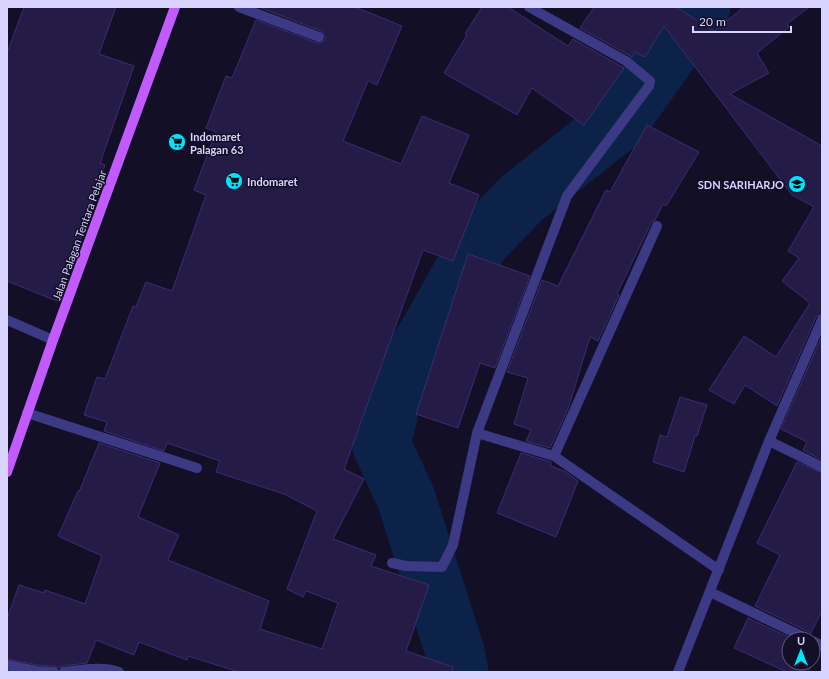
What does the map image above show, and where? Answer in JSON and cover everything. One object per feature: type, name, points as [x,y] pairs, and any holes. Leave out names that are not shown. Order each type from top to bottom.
[{"type":"main road","name":"Jalan Palagan Tentara Pelajar","points":[[7,472],[53,340],[175,7]]},
{"type":"street","points":[[239,7],[319,37]]},
{"type":"street","points":[[392,563],[406,566],[442,567],[454,545],[477,433],[567,196],[650,86],[650,81],[626,61],[571,32],[529,7]]},
{"type":"street","points":[[554,456],[656,226]]},
{"type":"street","points":[[7,320],[53,340]]},
{"type":"street","points":[[678,672],[769,441],[822,320]]},
{"type":"street","points":[[27,413],[197,468]]},
{"type":"street","points":[[477,433],[554,456],[719,570]]},
{"type":"street","points":[[769,441],[822,467]]},
{"type":"street","points":[[710,592],[791,631]]},
{"type":"street","points":[[7,665],[37,671],[54,672]]},
{"type":"street","points":[[64,672],[96,668],[111,669],[119,672]]},
{"type":"building","points":[[24,7],[116,7],[99,54],[134,66],[100,163],[105,165],[78,247],[57,301],[7,281],[7,53]]},
{"type":"building","points":[[355,7],[402,26],[377,85],[368,81],[343,141],[401,164],[422,116],[469,135],[449,183],[479,195],[453,261],[423,250],[344,469],[364,479],[333,539],[376,555],[371,566],[429,585],[406,651],[453,667],[452,672],[239,672],[188,656],[187,660],[139,642],[134,655],[96,640],[87,663],[63,666],[59,668],[7,659],[7,619],[19,585],[44,593],[45,590],[85,604],[102,556],[58,536],[78,491],[79,492],[99,443],[160,463],[138,517],[179,535],[168,560],[269,601],[260,629],[322,649],[338,603],[306,591],[303,597],[287,589],[317,511],[284,494],[216,472],[220,461],[167,443],[164,451],[104,431],[107,422],[84,415],[97,377],[105,379],[133,306],[136,307],[146,282],[172,291],[206,195],[194,190],[216,132],[206,128],[226,76],[232,78],[256,20],[317,43],[325,40],[325,36],[321,31],[261,8]]},
{"type":"building","points":[[482,7],[508,7],[568,46],[573,39],[624,68],[584,125],[532,88],[517,115],[444,73],[467,35],[465,34]]},
{"type":"building","points":[[594,7],[676,7],[714,31],[744,7],[809,7],[787,24],[789,27],[757,53],[769,73],[730,94],[822,146],[822,314],[816,317],[777,406],[745,385],[734,404],[709,390],[744,336],[776,357],[810,303],[782,281],[799,258],[788,251],[814,207],[792,195],[664,26],[645,57],[635,52],[632,57],[580,28]]},
{"type":"building","points":[[647,125],[699,152],[666,206],[663,204],[655,220],[651,223],[617,294],[619,295],[598,341],[590,337],[568,409],[550,448],[526,441],[531,430],[514,424],[528,378],[507,372],[542,280],[558,286],[606,190],[610,192]]},
{"type":"building","points":[[468,254],[530,276],[495,368],[480,363],[458,428],[416,414]]},
{"type":"building","points":[[822,336],[822,460],[803,450],[807,442],[781,429]]},
{"type":"building","points":[[680,397],[707,405],[697,436],[695,436],[684,472],[653,462],[660,435],[667,437]]},
{"type":"building","points":[[521,453],[551,462],[551,466],[566,472],[578,481],[556,537],[497,513]]},
{"type":"building","points":[[797,462],[822,473],[822,611],[812,631],[807,631],[755,606],[780,555],[757,543]]},
{"type":"building","points":[[748,618],[781,633],[781,669],[734,648]]},
{"type":"building","points":[[785,671],[809,671],[808,672]]},
{"type":"waterway","points":[[459,672],[455,652],[406,498],[381,444],[396,383],[429,333],[479,243],[522,198],[620,121],[701,7]]},
{"type":"place","name":"Indomaret Palagan 63","points":[[177,142]]},
{"type":"place","name":"Indomaret","points":[[234,181]]},
{"type":"place","name":"SDN SARIHARJO","points":[[797,184]]}]
